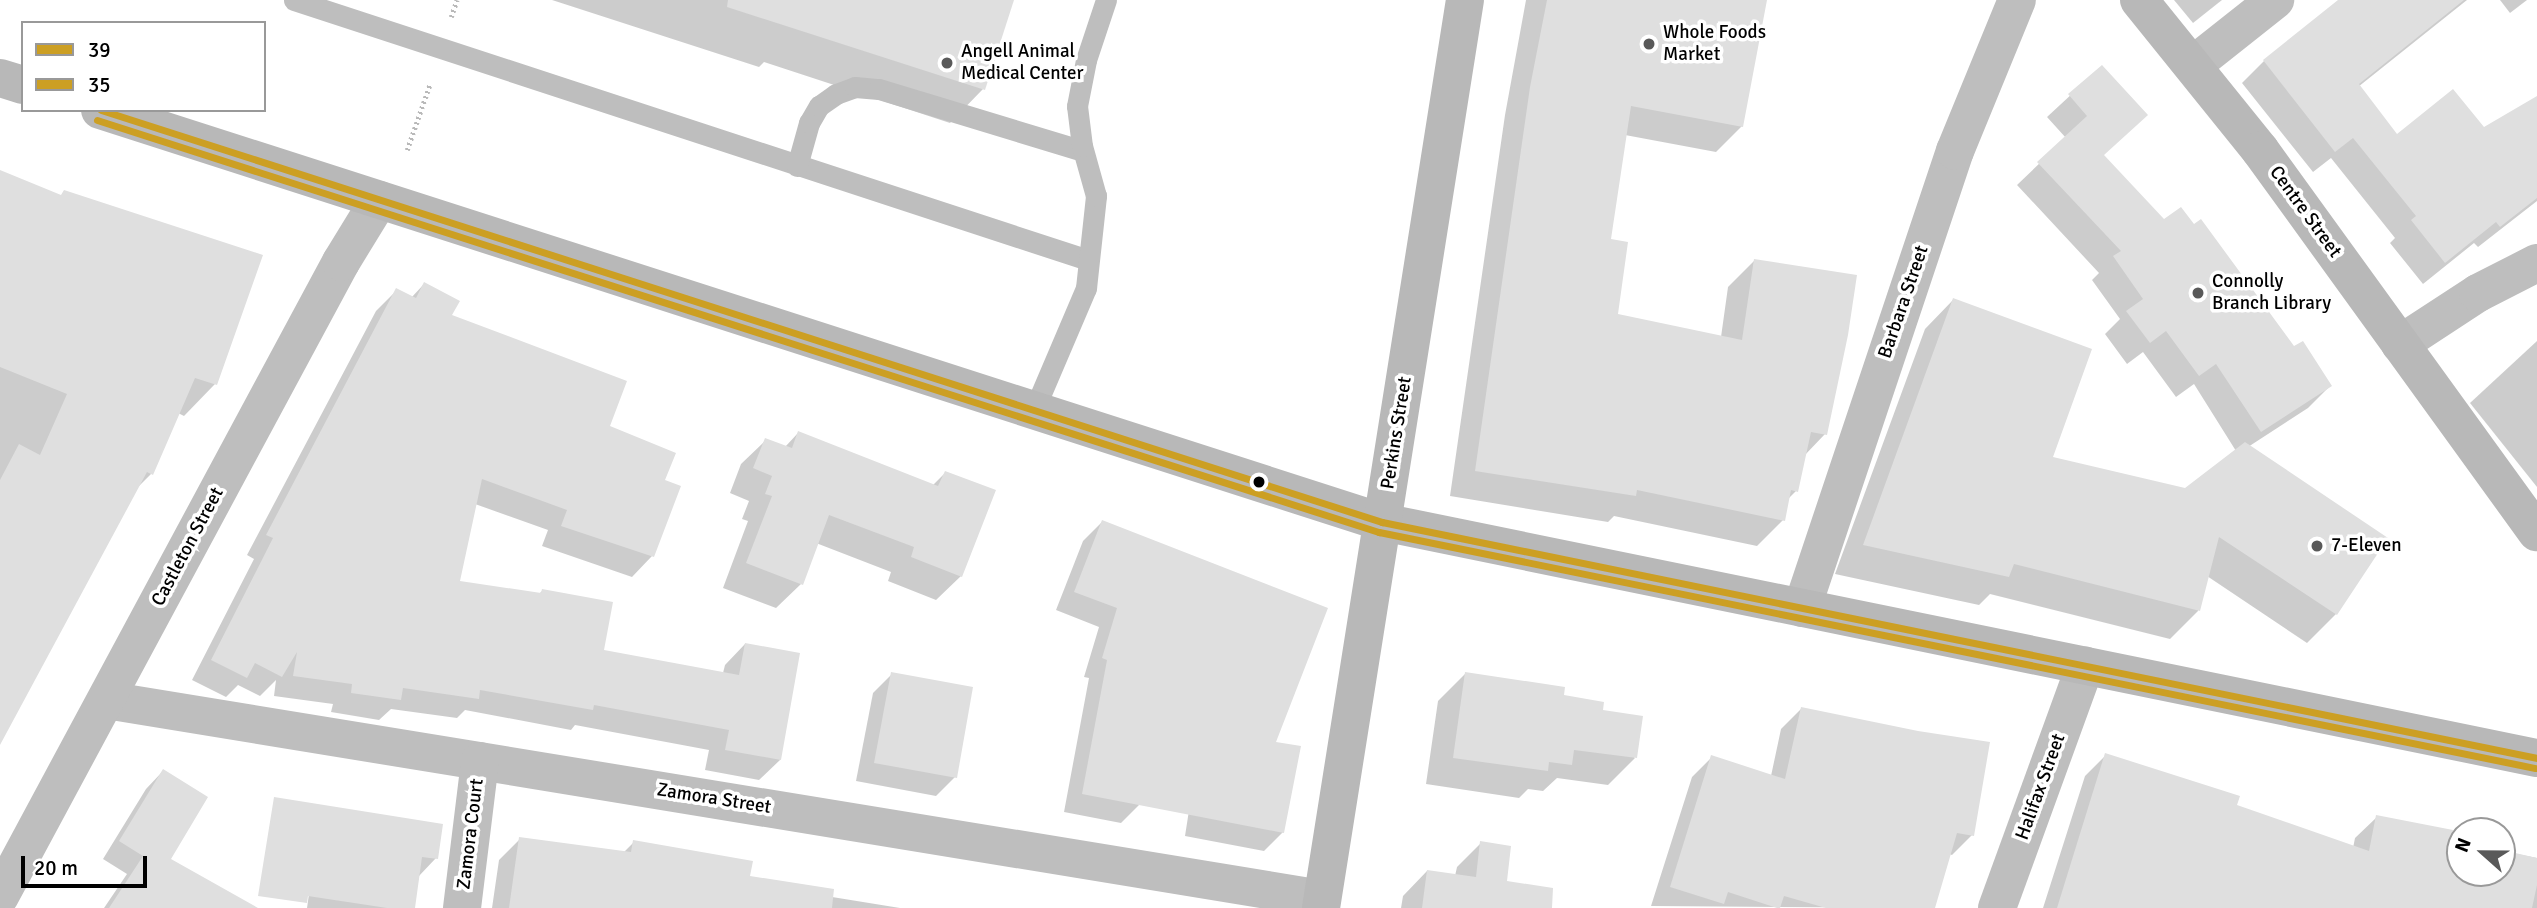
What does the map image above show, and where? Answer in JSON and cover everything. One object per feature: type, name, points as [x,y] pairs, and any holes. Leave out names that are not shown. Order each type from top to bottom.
[{"type":"main road","name":"Perkins Street","points":[[1322,904],[1465,0]]},
{"type":"main road","name":"Centre Street","points":[[2139,0],[2193,65],[2306,213],[2537,532]]},
{"type":"main road","points":[[0,78],[21,84]]},
{"type":"main road","points":[[106,112],[1382,522],[2085,666],[2533,754]]},
{"type":"street","name":"Barbara Street","points":[[1802,608],[1948,173],[2017,0]]},
{"type":"street","points":[[2193,65],[2275,0]]},
{"type":"street","name":"Castleton Street","points":[[0,896],[341,262],[379,200]]},
{"type":"street","points":[[2399,344],[2478,293],[2537,263]]},
{"type":"street","name":"Halifax Street","points":[[1997,908],[2085,666]]},
{"type":"street","name":"Zamora Street","points":[[106,700],[1322,904]]},
{"type":"street","name":"Zamora Court","points":[[462,908],[480,761]]},
{"type":"lane","points":[[294,0],[1088,260]]},
{"type":"lane","points":[[1034,410],[1086,288],[1096,197],[1083,151],[1077,106],[1086,60],[1106,0]]},
{"type":"lane","points":[[797,166],[809,123],[820,106],[836,94],[855,87],[879,89],[1083,151]]},
{"type":"path","points":[[451,18],[457,0]]},
{"type":"path","points":[[407,150],[430,83]]},
{"type":"building","name":"Angell Animal Medical Center","points":[[728,0],[1014,0],[985,90],[727,7]]},
{"type":"building","points":[[1547,0],[1767,0],[1743,127],[1631,106],[1611,239],[1628,242],[1618,314],[1742,340],[1754,259],[1857,275],[1848,335],[1827,435],[1811,432],[1798,492],[1791,490],[1785,521],[1637,490],[1636,496],[1475,471],[1530,87]]},
{"type":"building","points":[[2338,0],[2464,0],[2359,84],[2397,134],[2453,89],[2484,127],[2537,96],[2537,198],[2500,227],[2496,222],[2445,263],[2411,220],[2416,216],[2353,138],[2335,152],[2263,60]]},
{"type":"building","points":[[2102,65],[2148,115],[2104,155],[2164,219],[2181,207],[2194,224],[2201,219],[2294,346],[2303,341],[2332,386],[2261,432],[2216,364],[2199,376],[2166,331],[2150,343],[2126,311],[2143,299],[2113,256],[2121,251],[2037,162],[2087,116],[2068,94]]},
{"type":"building","points":[[0,170],[61,195],[64,190],[263,255],[217,385],[195,378],[153,475],[147,472],[0,745],[0,480],[19,444],[40,455],[67,394],[0,367]]},
{"type":"building","points":[[424,282],[460,301],[452,315],[627,381],[610,426],[676,453],[665,480],[681,486],[654,557],[561,526],[567,510],[482,479],[460,581],[541,593],[542,589],[613,602],[604,650],[739,675],[745,643],[800,653],[781,760],[725,750],[729,730],[594,705],[593,710],[480,690],[479,699],[403,688],[401,700],[351,693],[352,684],[293,676],[297,652],[282,677],[255,663],[247,678],[211,660],[273,538],[266,535],[396,288],[416,298]]},
{"type":"building","points":[[1953,298],[2092,349],[2053,457],[2185,488],[2245,442],[2388,538],[2337,615],[2219,537],[2200,611],[2014,564],[2009,577],[1863,545]]},
{"type":"building","points":[[798,431],[938,486],[945,471],[996,490],[962,577],[911,557],[914,547],[829,515],[803,585],[746,563],[772,496],[765,494],[772,476],[753,468],[765,438],[792,448]]},
{"type":"building","points":[[1102,520],[1328,608],[1276,742],[1301,746],[1284,833],[1082,794],[1107,660],[1102,658],[1117,608],[1074,592]]},
{"type":"building","points":[[891,672],[973,687],[957,778],[874,763]]},
{"type":"building","points":[[1465,672],[1565,687],[1564,695],[1604,702],[1603,710],[1643,716],[1637,758],[1574,750],[1572,765],[1549,762],[1548,771],[1453,758]]},
{"type":"building","points":[[1801,707],[1918,731],[1990,742],[1974,836],[1957,833],[1935,908],[1826,908],[1784,896],[1780,908],[1777,908],[1728,892],[1724,904],[1670,887],[1711,755],[1785,779]]},
{"type":"building","points":[[2105,753],[2240,796],[2237,805],[2369,851],[2376,815],[2446,829],[2446,887],[2516,887],[2516,853],[2537,858],[2537,885],[2532,908],[2057,908]]},
{"type":"building","points":[[163,769],[208,797],[171,859],[258,908],[109,908],[143,856],[119,841]]},
{"type":"building","points":[[274,797],[443,824],[438,859],[422,857],[415,908],[387,908],[308,896],[307,903],[258,896]]},
{"type":"building","points":[[519,837],[631,852],[633,840],[753,861],[750,876],[834,889],[832,908],[509,908]]},
{"type":"building","points":[[1480,841],[1511,846],[1507,881],[1553,888],[1552,908],[1422,908],[1427,870],[1476,877]]},
{"type":"transit line","name":"39","points":[[107,112],[1382,522],[2537,758]]},
{"type":"transit line","name":"35","points":[[97,120],[1379,532],[2535,768]]},
{"type":"place","name":"Whole Foods Market","points":[[1649,44]]},
{"type":"place","name":"Angell Animal Medical Center","points":[[947,63]]},
{"type":"place","name":"Connolly Branch Library","points":[[2198,293]]},
{"type":"place","name":"7-Eleven","points":[[2317,546]]}]
